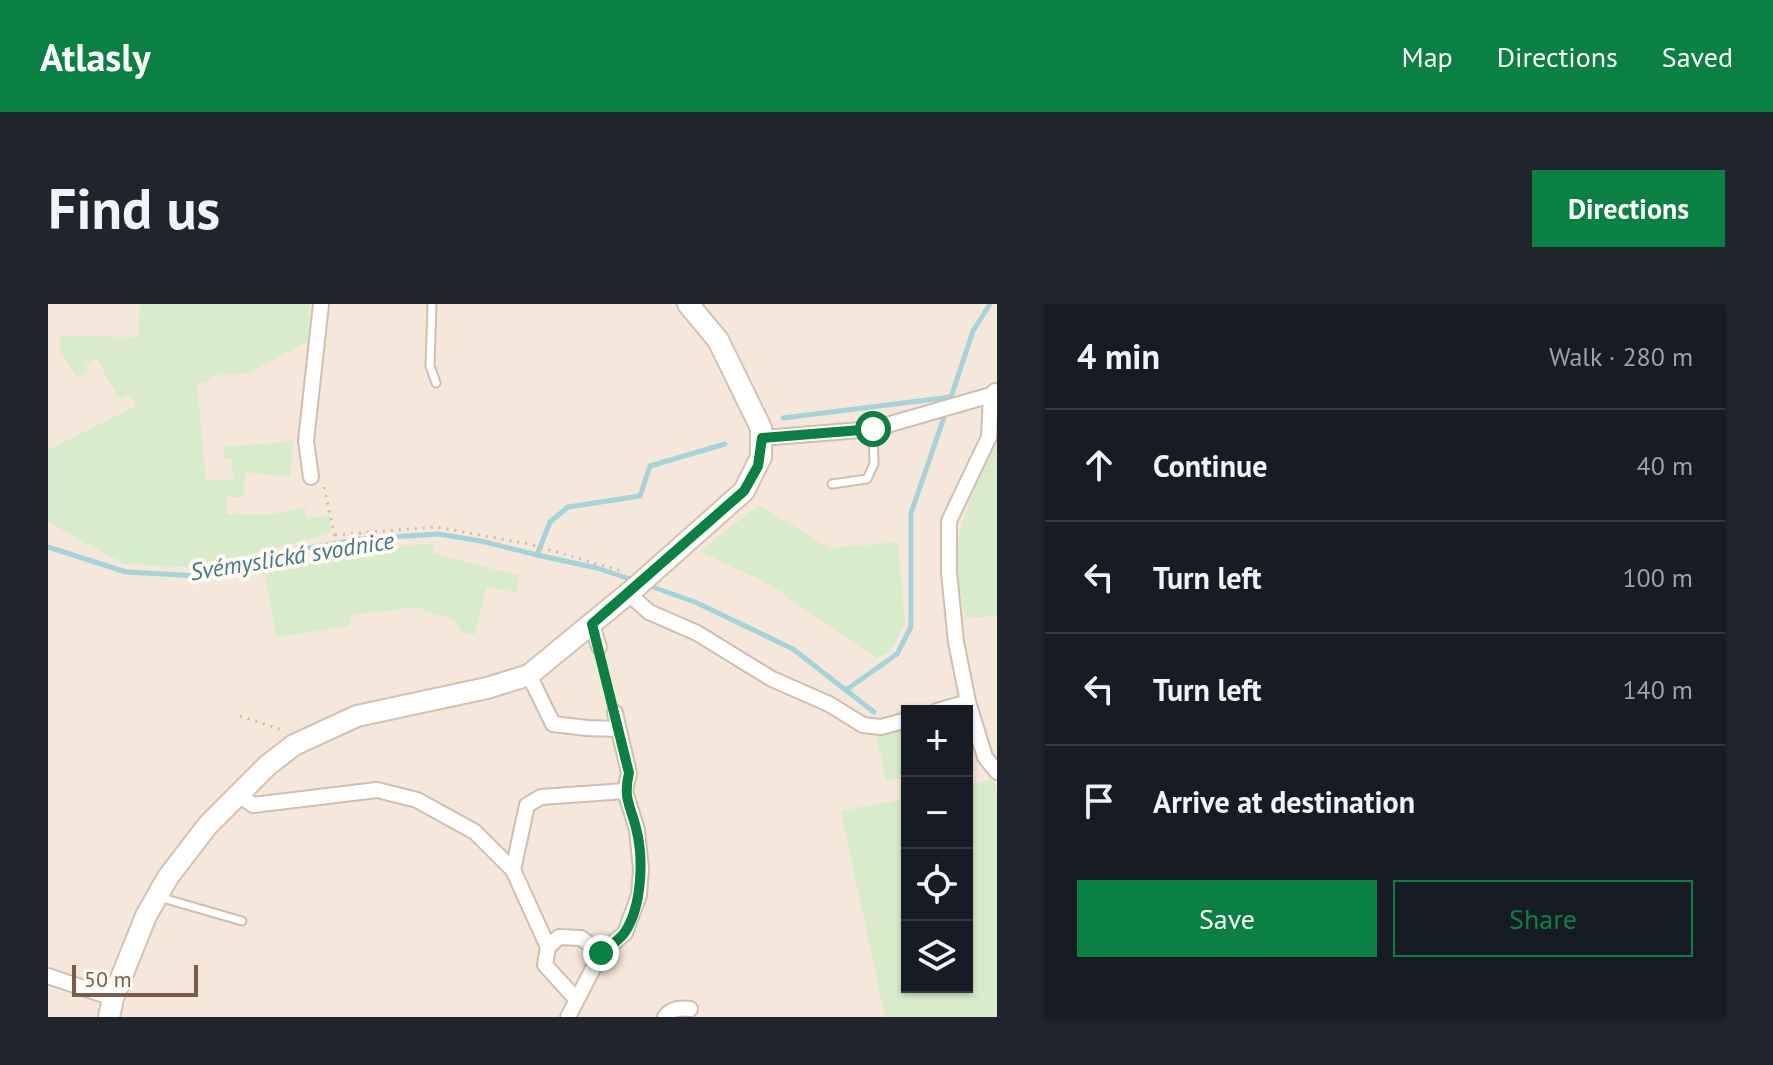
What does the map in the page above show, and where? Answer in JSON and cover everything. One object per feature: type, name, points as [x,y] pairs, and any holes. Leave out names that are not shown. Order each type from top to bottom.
[{"type":"street","points":[[311,477],[306,441],[321,304]]},
{"type":"street","points":[[48,976],[111,1008],[146,916],[168,877],[208,825],[268,765],[294,745],[357,716],[487,688],[529,675],[744,491],[758,466],[762,438],[758,419],[718,340],[688,304]]},
{"type":"street","points":[[762,438],[873,429],[957,406],[994,392],[989,437],[949,521],[949,572],[956,642],[968,702],[985,757],[997,772]]},
{"type":"street","points":[[636,583],[649,612],[697,633],[772,679],[829,704],[863,725],[881,727],[901,722]]},
{"type":"street","points":[[592,624],[599,647]]},
{"type":"street","points":[[529,675],[553,724],[618,729]]},
{"type":"street","points":[[958,705],[968,702]]},
{"type":"street","points":[[568,1017],[601,953],[625,933],[639,895],[641,869],[637,830],[625,791],[629,773],[615,713]]},
{"type":"street","points":[[238,794],[253,805],[377,790],[417,800],[475,832],[513,870],[548,947],[545,965],[576,999]]},
{"type":"street","points":[[513,870],[527,805],[541,797],[625,791]]},
{"type":"street","points":[[548,947],[559,937],[581,938],[601,953]]},
{"type":"street","points":[[665,1017],[669,1011],[690,1009]]},
{"type":"lane","points":[[432,304],[430,366],[436,383]]},
{"type":"lane","points":[[832,484],[867,479],[874,464],[873,429]]},
{"type":"lane","points":[[157,897],[242,921]]},
{"type":"path","points":[[324,488],[339,556],[396,547]]},
{"type":"path","points":[[335,535],[436,527],[536,546],[636,583]]},
{"type":"path","points":[[599,647],[615,713]]},
{"type":"path","points":[[240,716],[290,732],[282,738]]},
{"type":"shaded area","points":[[48,304],[997,304],[997,1017],[48,1017]]},
{"type":"green space","points":[[140,304],[310,304],[308,342],[247,373],[211,376],[208,381],[197,383],[206,481],[233,479],[232,459],[225,459],[224,447],[293,441],[290,477],[246,472],[243,497],[227,497],[227,514],[266,515],[305,508],[307,519],[329,515],[332,533],[203,568],[124,564],[48,522],[48,450],[136,406],[129,395],[119,399],[97,359],[86,364],[89,371],[77,377],[59,352],[61,336],[138,337]]},
{"type":"green space","points":[[997,442],[997,616],[965,618],[957,570],[958,542],[969,504]]},
{"type":"green space","points":[[759,505],[830,548],[898,542],[905,623],[890,652],[876,658],[770,585],[700,551]]},
{"type":"green space","points":[[434,543],[432,553],[520,576],[516,593],[487,586],[475,634],[461,632],[455,620],[416,607],[351,615],[350,626],[276,637],[264,570]]},
{"type":"green space","points":[[901,729],[901,778],[886,781],[876,734]]},
{"type":"green space","points":[[994,779],[997,791],[997,1017],[885,1017],[841,811],[901,799],[901,993],[973,993],[973,784]]},
{"type":"waterway","points":[[783,418],[951,397],[973,331],[990,304]]},
{"type":"waterway","points":[[846,690],[897,654],[911,627],[911,513],[951,397]]},
{"type":"waterway","points":[[633,580],[597,568],[537,555],[550,522],[568,507],[640,496],[650,466],[725,444]]},
{"type":"waterway","name":"Svémyslická svodnice","points":[[48,547],[126,572],[200,576],[274,554],[361,539],[438,534],[537,555]]},
{"type":"waterway","points":[[647,585],[695,602],[793,649],[874,712]]},
{"type":"route","points":[[601,953],[625,933],[639,895],[641,869],[637,830],[625,791],[629,773],[592,624],[744,491],[758,466],[762,438],[873,429]]}]
